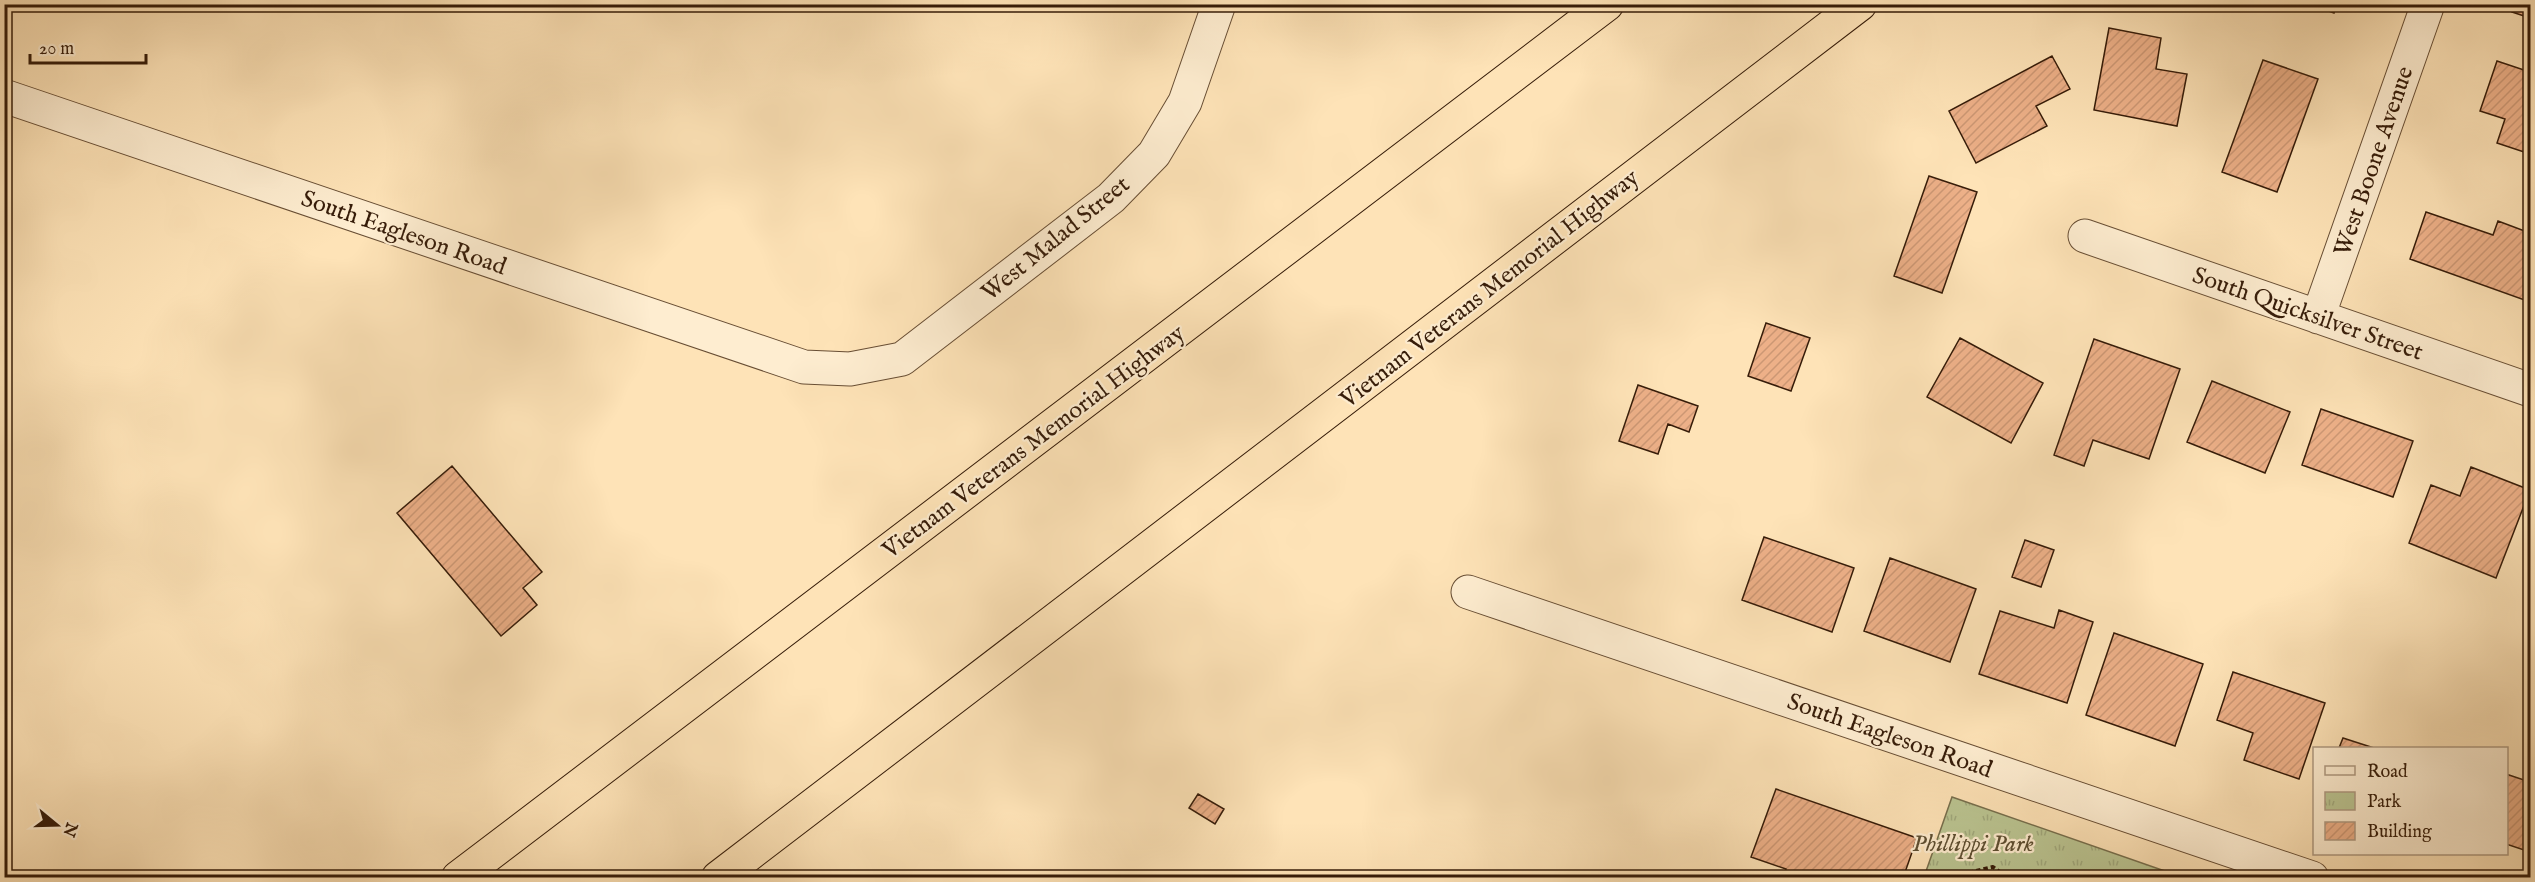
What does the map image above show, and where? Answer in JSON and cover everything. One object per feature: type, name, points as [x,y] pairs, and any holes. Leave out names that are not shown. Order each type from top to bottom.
[{"type":"highway","name":"Vietnam Veterans Memorial Highway","points":[[458,878],[1607,4]]},
{"type":"highway","name":"Vietnam Veterans Memorial Highway","points":[[718,878],[1860,4]]},
{"type":"highway","points":[[442,878],[546,810]]},
{"type":"street","name":"West Malad Street","points":[[804,368],[850,369],[902,359],[1111,198],[1154,154],[1185,102],[1219,4]]},
{"type":"street","name":"West Boone Avenue","points":[[2318,317],[2428,4]]},
{"type":"street","name":"South Eagleson Road","points":[[4,96],[804,368]]},
{"type":"street","name":"South Quicksilver Street","points":[[2085,236],[2530,390]]},
{"type":"street","name":"South Eagleson Road","points":[[1468,592],[2312,878]]},
{"type":"path","points":[[1947,878],[1993,867],[2008,878]]},
{"type":"green space","name":"Phillippi Park","points":[[1952,797],[2182,877],[1924,877]]},
{"type":"building","points":[[2310,4],[2337,4],[2334,13]]},
{"type":"building","points":[[2515,4],[2530,4],[2530,18],[2512,12]]},
{"type":"building","points":[[2109,28],[2161,38],[2156,69],[2187,74],[2177,126],[2094,110]]},
{"type":"building","points":[[2052,56],[2070,89],[2036,106],[2047,126],[1976,163],[1949,111]]},
{"type":"building","points":[[2263,60],[2318,79],[2277,192],[2222,172]]},
{"type":"building","points":[[2497,61],[2530,72],[2530,154],[2497,143],[2505,119],[2480,111]]},
{"type":"building","points":[[1929,176],[1977,192],[1942,293],[1894,276]]},
{"type":"building","points":[[2426,212],[2493,235],[2498,221],[2530,233],[2530,302],[2410,259]]},
{"type":"building","points":[[1766,323],[1810,338],[1791,391],[1748,376]]},
{"type":"building","points":[[1960,338],[2043,383],[2011,443],[1927,397]]},
{"type":"building","points":[[2094,339],[2180,369],[2149,459],[2093,440],[2084,466],[2054,455]]},
{"type":"building","points":[[2212,381],[2290,412],[2265,473],[2187,442]]},
{"type":"building","points":[[1638,385],[1698,406],[1689,432],[1668,424],[1658,454],[1619,441]]},
{"type":"building","points":[[2321,409],[2413,441],[2393,497],[2302,465]]},
{"type":"building","points":[[452,466],[542,572],[523,588],[537,605],[501,636],[397,513]]},
{"type":"building","points":[[2471,467],[2530,490],[2496,578],[2409,543],[2431,485],[2460,496]]},
{"type":"building","points":[[1764,537],[1854,568],[1832,632],[1742,600]]},
{"type":"building","points":[[2025,540],[2054,550],[2041,587],[2012,577]]},
{"type":"building","points":[[1890,558],[1976,589],[1950,662],[1864,631]]},
{"type":"building","points":[[2059,610],[2093,622],[2067,703],[1979,674],[2000,611],[2054,628]]},
{"type":"building","points":[[2114,633],[2203,664],[2175,746],[2086,715]]},
{"type":"building","points":[[2233,672],[2325,703],[2299,779],[2244,760],[2253,733],[2217,720]]},
{"type":"building","points":[[2343,738],[2371,747],[2339,747]]},
{"type":"building","points":[[2508,775],[2530,782],[2530,852],[2508,845]]},
{"type":"building","points":[[1776,789],[1917,838],[1903,878],[1783,878],[1786,869],[1751,857]]},
{"type":"building","points":[[1198,794],[1224,809],[1215,824],[1189,808]]}]
